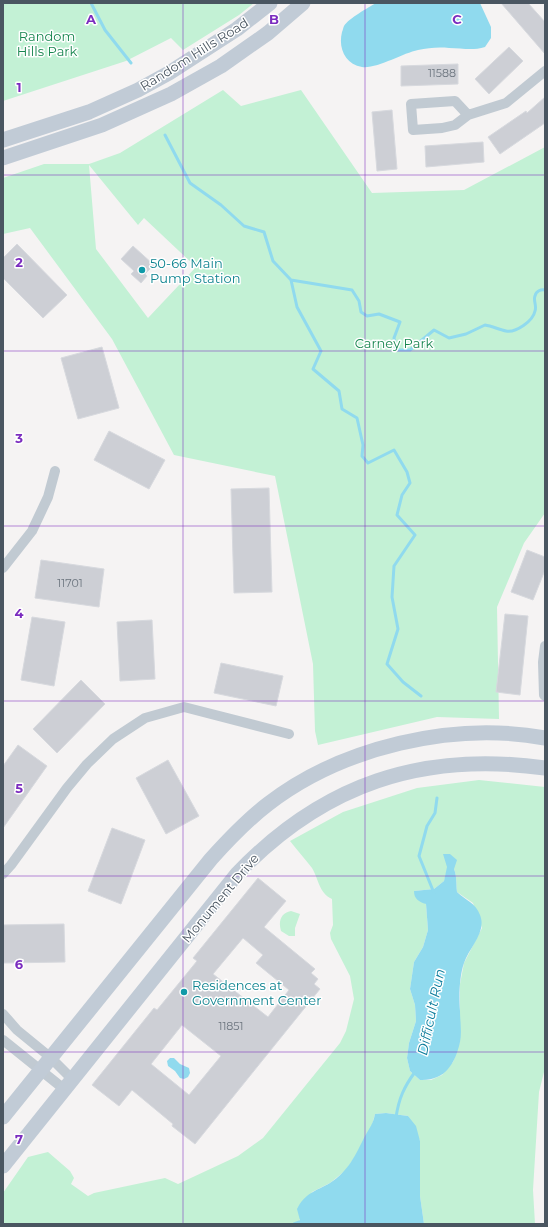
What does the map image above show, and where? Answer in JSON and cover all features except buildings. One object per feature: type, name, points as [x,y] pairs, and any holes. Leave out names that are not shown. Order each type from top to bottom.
[{"type":"main road","name":"Random Hills Road","points":[[3,140],[89,112],[138,90],[169,73],[230,34],[270,3]]},
{"type":"main road","name":"Random Hills Road","points":[[3,158],[102,125],[171,94],[221,66],[268,33],[303,3]]},
{"type":"main road","points":[[3,1117],[215,854],[241,827],[268,804],[291,788],[322,771],[344,761],[386,748],[424,739],[481,733],[505,733],[545,738]]},
{"type":"main road","name":"Monument Drive","points":[[3,1166],[237,874],[275,838],[309,814],[338,797],[368,784],[395,775],[422,769],[479,763],[545,768]]},
{"type":"street","points":[[468,115],[455,101],[411,104],[413,130],[442,128],[455,125],[468,115],[506,103],[545,71]]},
{"type":"street","points":[[3,568],[32,531],[48,497],[55,471]]},
{"type":"street","points":[[545,646],[543,662],[545,696]]},
{"type":"street","points":[[3,874],[67,788],[87,764],[113,738],[145,718],[184,707],[289,734]]},
{"type":"street","points":[[3,1014],[17,1030],[50,1057],[68,1084]]},
{"type":"street","points":[[3,1040],[40,1070],[68,1084]]},
{"type":"green space","name":"Random Hills Park","points":[[3,3],[254,3],[239,15],[183,50],[171,38],[126,61],[3,101]]},
{"type":"green space","name":"Carney Park","points":[[223,90],[241,106],[301,90],[372,193],[464,190],[545,147],[545,513],[524,543],[497,607],[499,719],[437,717],[318,745],[315,731],[313,664],[275,476],[174,455],[112,339],[30,228],[3,234],[3,178],[44,164],[89,164],[120,153]],"holes":[[[89,165],[138,225],[144,218],[196,267],[148,318],[96,249]]]},
{"type":"green space","points":[[479,780],[545,787],[545,1068],[539,1092],[533,1190],[535,1224],[424,1224],[420,1196],[420,1141],[408,1116],[386,1113],[375,1114],[372,1125],[346,1170],[330,1183],[312,1192],[299,1221],[301,1224],[3,1224],[3,1193],[28,1157],[48,1152],[70,1171],[74,1178],[71,1184],[88,1196],[94,1193],[165,1178],[178,1184],[238,1156],[263,1138],[340,1043],[346,1031],[354,999],[350,976],[331,939],[330,933],[333,925],[332,899],[324,893],[312,868],[290,841],[343,812],[417,788]],"holes":[[[448,867],[454,869],[457,892],[473,903],[482,928],[464,963],[460,984],[460,1041],[453,1062],[442,1075],[431,1080],[420,1080],[410,1071],[407,1058],[409,1043],[416,1021],[415,1005],[410,989],[414,962],[423,947],[428,930],[426,904],[414,891],[434,889],[444,881]]]},
{"type":"green space","points":[[291,911],[300,914],[295,928],[295,936],[289,936],[281,931],[280,927],[281,918]]},
{"type":"water","points":[[376,3],[480,3],[491,27],[491,38],[485,47],[471,49],[441,48],[418,50],[375,66],[362,67],[351,63],[344,54],[341,44],[342,32],[346,23]]},
{"type":"water","points":[[443,854],[450,854],[457,860],[454,869],[457,892],[476,907],[482,921],[479,934],[466,957],[461,974],[461,1038],[458,1050],[448,1070],[436,1078],[420,1080],[410,1071],[407,1058],[409,1043],[416,1021],[415,1005],[410,989],[414,962],[423,947],[428,930],[426,904],[417,900],[414,891],[434,889],[444,881],[447,867]]},
{"type":"water","points":[[170,1058],[174,1058],[180,1064],[189,1068],[190,1073],[188,1077],[184,1079],[180,1078],[175,1071],[168,1066],[167,1061]]},
{"type":"water","points":[[386,1113],[408,1116],[416,1126],[420,1141],[420,1196],[424,1224],[301,1224],[297,1209],[300,1204],[307,1196],[330,1183],[342,1174],[355,1156],[375,1114]]},
{"type":"waterway","name":"Difficult Run","points":[[91,3],[105,30],[131,63]]},
{"type":"waterway","name":"Difficult Run","points":[[165,135],[190,183],[221,205],[244,226],[264,232],[273,261],[291,280],[297,307],[321,351],[313,369],[339,391],[342,409],[357,418],[363,445],[362,456],[368,463],[394,450],[407,472],[410,483],[402,495],[397,515],[415,535],[394,566],[392,597],[398,629],[387,664],[403,682],[421,696]]},
{"type":"waterway","points":[[291,280],[352,290],[359,301],[361,312],[367,316],[379,314],[400,322],[394,338],[396,350],[410,350],[434,330],[449,338],[466,334],[485,325],[506,331],[524,326],[534,315],[534,299],[536,293],[545,290]]},
{"type":"waterway","name":"Difficult Run","points":[[434,893],[419,856],[427,826],[435,813],[437,798]]},
{"type":"waterway","name":"Difficult Run","points":[[396,1117],[402,1093],[415,1072]]},
{"type":"waterway","name":"Difficult Run","points":[[294,1224],[302,1221]]},
{"type":"place","name":"50-66 Main Pump Station","points":[[142,270]]},
{"type":"place","name":"Residences at Government Center","points":[[184,992]]}]
